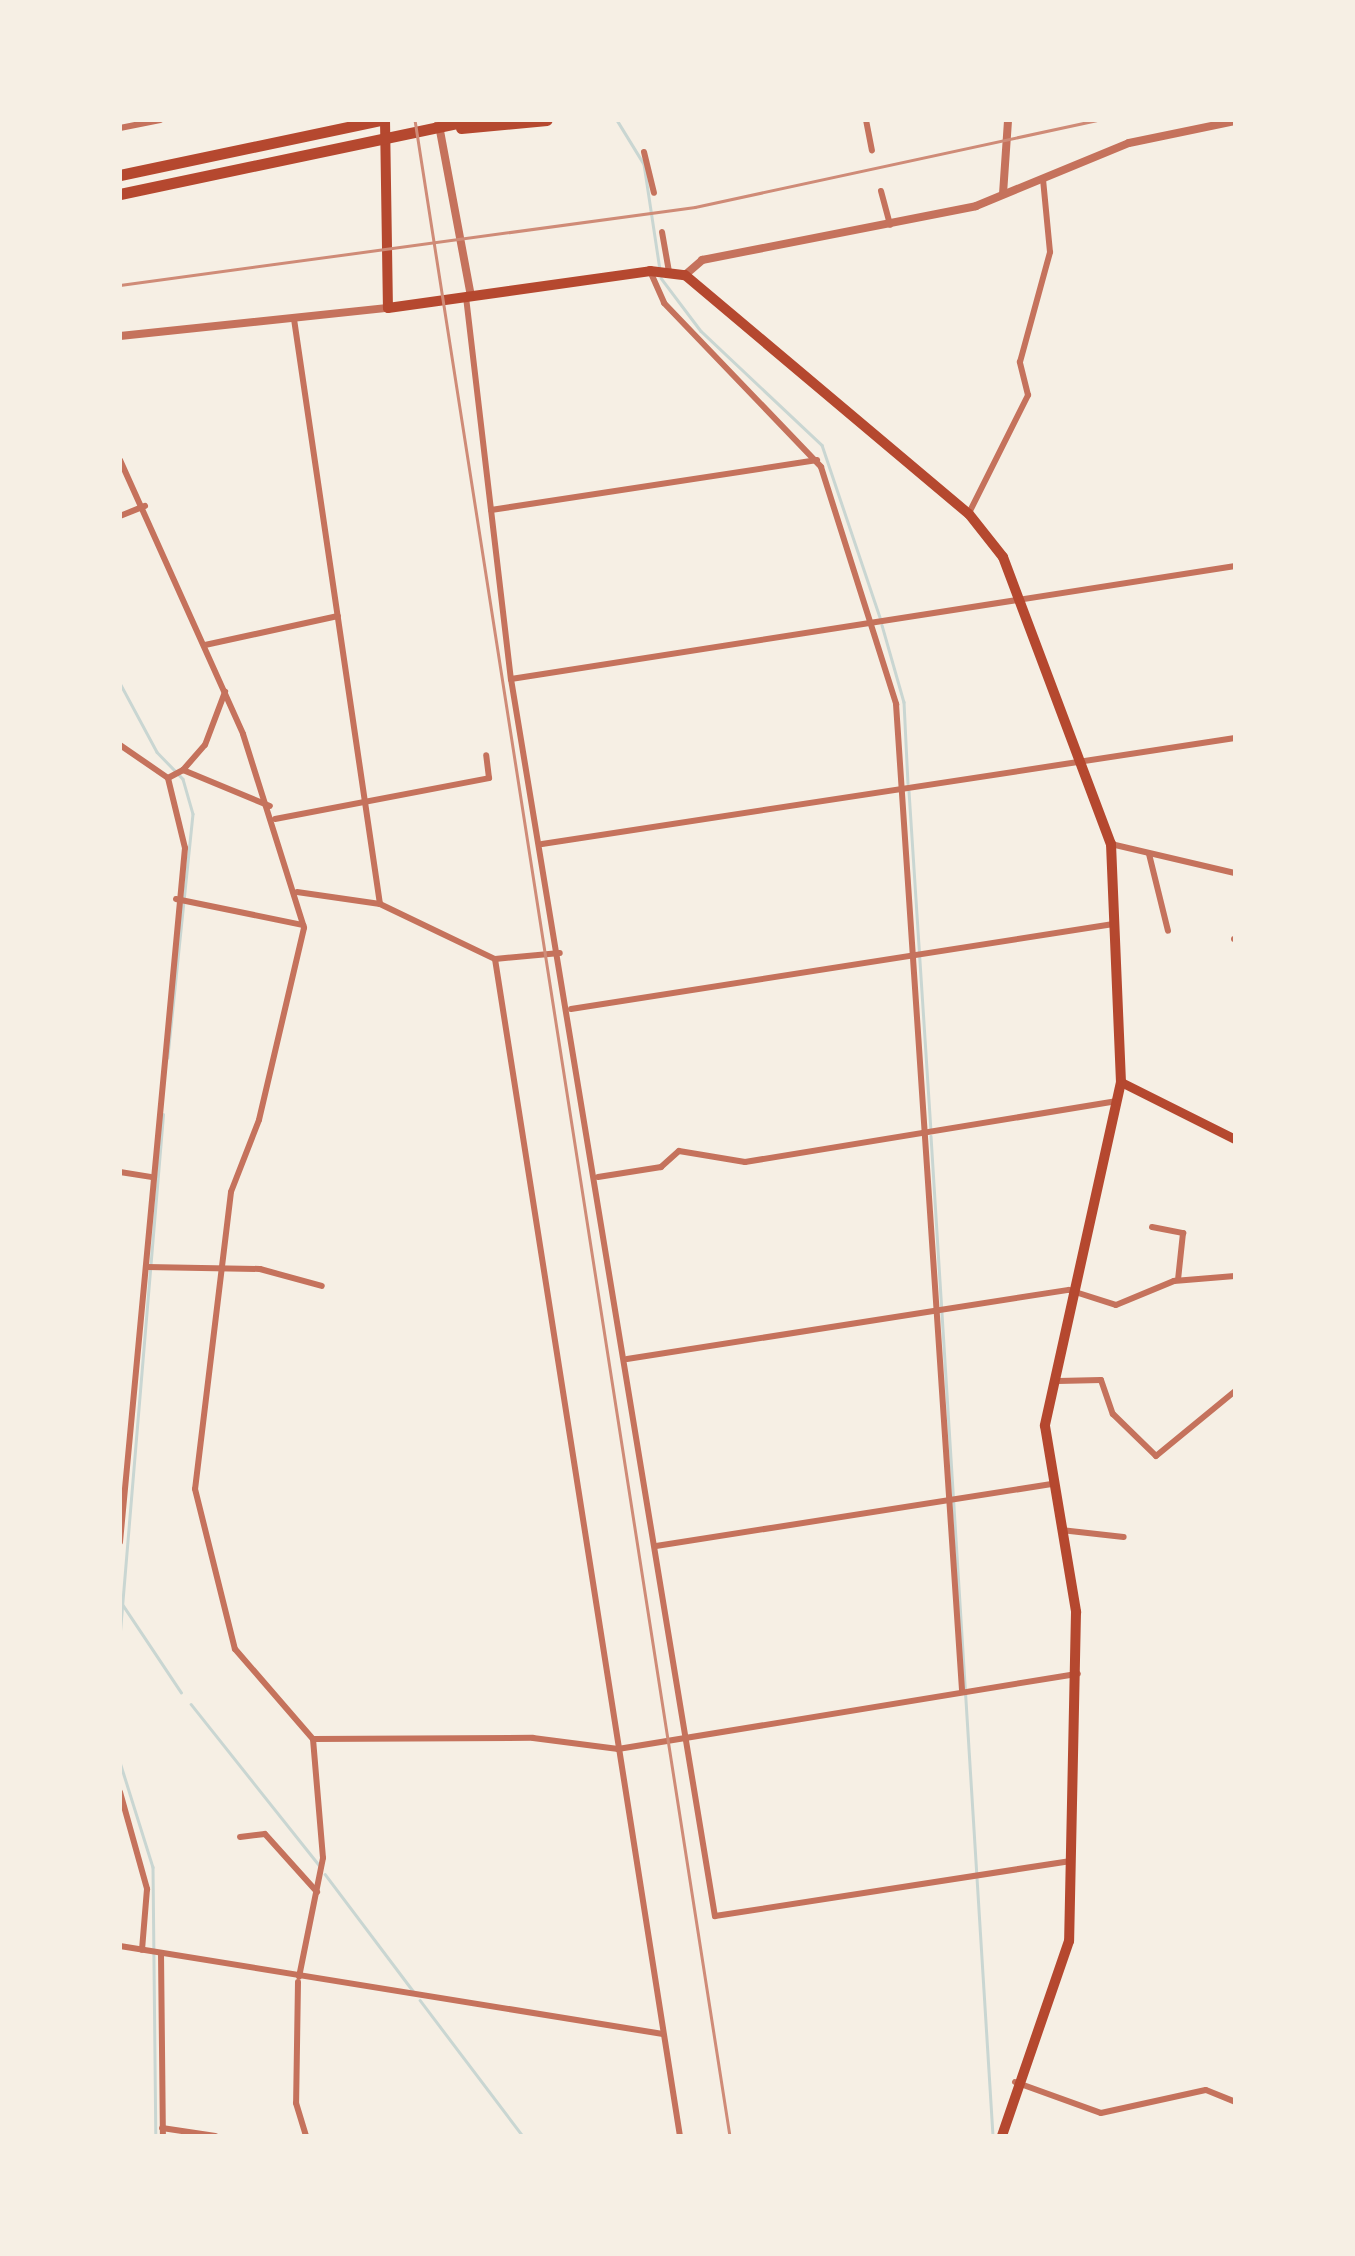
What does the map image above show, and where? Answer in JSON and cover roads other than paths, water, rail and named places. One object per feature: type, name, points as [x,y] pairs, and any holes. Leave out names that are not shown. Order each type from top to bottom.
[{"type":"highway","points":[[120,176],[383,120]]},
{"type":"highway","points":[[120,194],[427,131],[547,120]]},
{"type":"main road","points":[[383,120],[388,308],[650,271],[684,275],[969,514],[1020,598],[1111,844],[1121,1082],[1078,1299],[1046,1426],[1079,1674],[1072,1860],[1062,1972],[1015,2082],[1002,2136]]},
{"type":"main road","points":[[1121,1082],[1235,1140]]},
{"type":"street","points":[[120,128],[160,120]]},
{"type":"street","points":[[438,120],[468,296],[511,679],[571,1008],[656,1546],[692,1735],[715,1916],[1072,1860]]},
{"type":"street","points":[[866,120],[872,150]]},
{"type":"street","points":[[1004,194],[1008,120]]},
{"type":"street","points":[[684,275],[702,260],[890,226],[1004,194],[1129,144],[1235,121]]},
{"type":"street","points":[[644,152],[654,193]]},
{"type":"street","points":[[969,514],[1028,394],[1020,362],[1050,252],[1043,180]]},
{"type":"street","points":[[881,191],[890,226]]},
{"type":"street","points":[[662,232],[670,271]]},
{"type":"street","points":[[650,271],[664,302],[817,460],[896,704],[917,956],[962,1691]]},
{"type":"street","points":[[120,336],[388,308]]},
{"type":"street","points":[[294,320],[380,904]]},
{"type":"street","points":[[120,460],[205,645],[271,806],[303,925],[259,1120],[231,1192],[196,1453],[202,1527],[235,1650],[313,1739],[317,1892],[298,1980],[296,2102],[306,2136]]},
{"type":"street","points":[[491,510],[817,460]]},
{"type":"street","points":[[120,516],[144,506]]},
{"type":"street","points":[[511,679],[1235,566]]},
{"type":"street","points":[[205,645],[338,616]]},
{"type":"street","points":[[168,778],[183,770],[205,745],[225,692]]},
{"type":"street","points":[[542,844],[1235,738]]},
{"type":"street","points":[[120,745],[168,778],[185,825],[150,1177],[147,1267],[120,1542]]},
{"type":"street","points":[[275,819],[365,796],[489,778],[486,755]]},
{"type":"street","points":[[183,770],[271,806]]},
{"type":"street","points":[[1111,844],[1235,873]]},
{"type":"street","points":[[1149,854],[1168,931]]},
{"type":"street","points":[[297,892],[380,904],[495,959],[560,953]]},
{"type":"street","points":[[176,899],[303,925]]},
{"type":"street","points":[[571,1008],[1115,924]]},
{"type":"street","points":[[495,959],[680,2136]]},
{"type":"street","points":[[598,1177],[661,1167],[678,1151],[744,1162],[1117,1101]]},
{"type":"street","points":[[120,1172],[150,1177]]},
{"type":"street","points":[[1152,1227],[1184,1233],[1178,1280]]},
{"type":"street","points":[[147,1267],[220,1266],[322,1286]]},
{"type":"street","points":[[627,1359],[1069,1290],[1078,1299],[1116,1304],[1178,1280],[1235,1276]]},
{"type":"street","points":[[1058,1381],[1100,1380],[1113,1414],[1156,1456],[1235,1390]]},
{"type":"street","points":[[656,1546],[1053,1484]]},
{"type":"street","points":[[1061,1530],[1124,1537]]},
{"type":"street","points":[[313,1739],[533,1738],[618,1749],[1079,1674]]},
{"type":"street","points":[[120,1792],[147,1890],[144,1950]]},
{"type":"street","points":[[240,1837],[265,1834],[317,1892]]},
{"type":"street","points":[[120,1946],[298,1980],[664,2034]]},
{"type":"street","points":[[160,1953],[163,2132],[215,2136]]},
{"type":"street","points":[[1015,2082],[1101,2113],[1206,2090],[1235,2102]]},
{"type":"waterway","points":[[617,120],[644,164],[660,270]]},
{"type":"waterway","points":[[661,278],[701,331],[822,445],[880,617]]},
{"type":"waterway","points":[[882,625],[904,702],[908,783]]},
{"type":"waterway","points":[[120,683],[157,752],[183,779],[193,814],[168,1058]]},
{"type":"waterway","points":[[909,791],[931,1128]]},
{"type":"waterway","points":[[120,1631],[163,1115]]},
{"type":"waterway","points":[[931,1136],[993,2136]]},
{"type":"waterway","points":[[123,1605],[181,1692]]},
{"type":"waterway","points":[[191,1704],[319,1865]]},
{"type":"waterway","points":[[120,1762],[153,1867],[156,2136]]},
{"type":"waterway","points":[[325,1874],[414,1992]]},
{"type":"waterway","points":[[420,2000],[523,2136]]},
{"type":"railway","points":[[415,120],[730,2136]]},
{"type":"railway","points":[[120,285],[695,207],[1096,120]]}]
